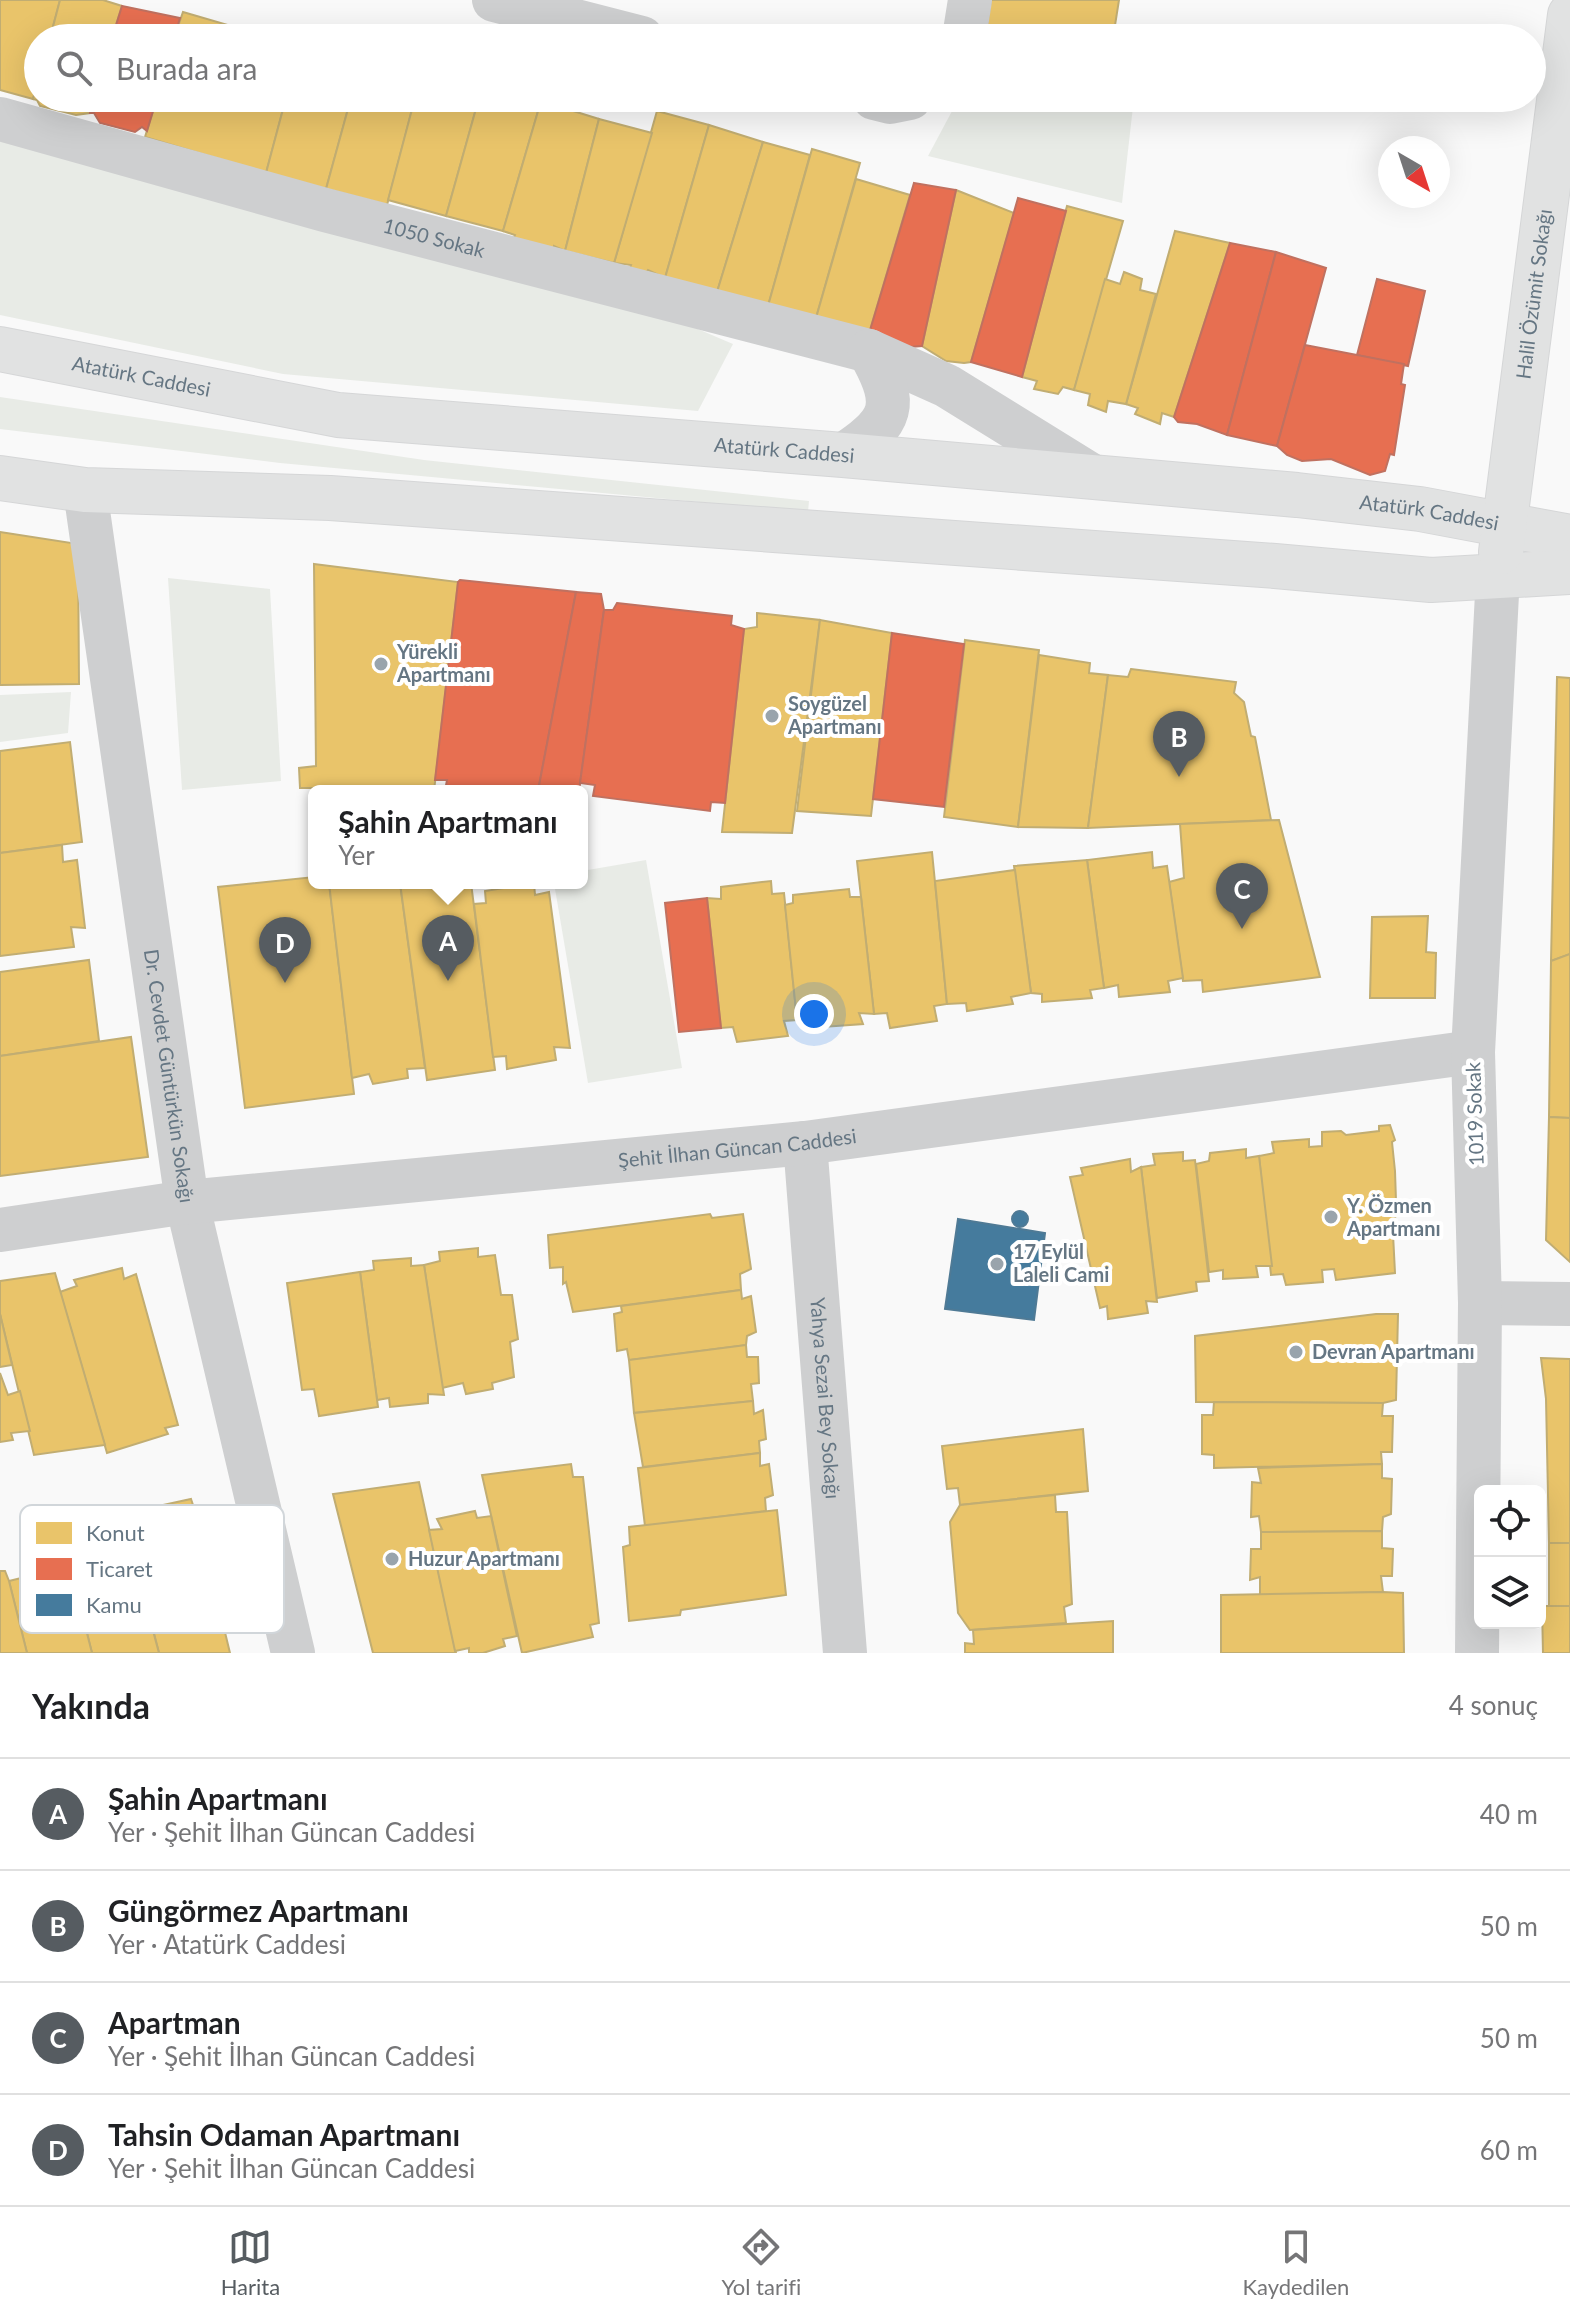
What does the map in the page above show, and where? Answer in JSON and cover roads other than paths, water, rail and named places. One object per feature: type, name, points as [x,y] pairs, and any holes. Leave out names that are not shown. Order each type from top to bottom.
[{"type":"main road","name":"Halil Özümit Sokağı","points":[[1498,575],[1570,12],[1568,0]]},
{"type":"main road","name":"Atatürk Caddesi","points":[[0,349],[338,415],[843,455],[1420,509],[1570,537]]},
{"type":"main road","points":[[0,478],[85,490],[345,499],[1259,564],[1431,580],[1570,572]]},
{"type":"street","points":[[494,0],[587,24]]},
{"type":"street","points":[[966,24],[970,0]]},
{"type":"street","name":"1050 Sokak","points":[[0,119],[325,210],[869,351],[947,386],[1094,477]]},
{"type":"street","points":[[843,455],[867,440],[881,426],[889,399],[886,380],[869,351]]},
{"type":"street","name":"Dr. Cevdet Güntürkün Sokağı","points":[[85,490],[187,1202],[258,1505]]},
{"type":"street","name":"1019 Sokak","points":[[1477,1653],[1480,1303],[1473,1052],[1498,575]]},
{"type":"street","name":"Şehit İlhan Güncan Caddesi","points":[[0,1230],[187,1202],[805,1143],[1473,1052]]},
{"type":"street","name":"Yahya Sezai Bey Sokağı","points":[[805,1143],[845,1653]]},
{"type":"street","points":[[1480,1303],[1570,1304]]},
{"type":"street","name":"Dr. Cevdet Güntürkün Sokağı","points":[[284,1615],[293,1653]]},
{"type":"place","name":"Yürekli Apartmanı","points":[[381,664]]},
{"type":"place","name":"Soygüzel Apartmanı","points":[[772,716]]},
{"type":"place","name":"Güngörmez Apartmanı","points":[[1179,777]]},
{"type":"place","name":"Apartman","points":[[1242,929]]},
{"type":"place","name":"Şahin Apartmanı","points":[[448,981]]},
{"type":"place","name":"Tahsin Odaman Apartmanı","points":[[285,983]]},
{"type":"place","name":"Y. Özmen Apartmanı","points":[[1331,1217]]},
{"type":"place","name":"17 Eylül Laleli Cami","points":[[997,1264]]},
{"type":"place","name":"Devran Apartmanı","points":[[1296,1352]]},
{"type":"place","name":"Huzur Apartmanı","points":[[392,1559]]}]
